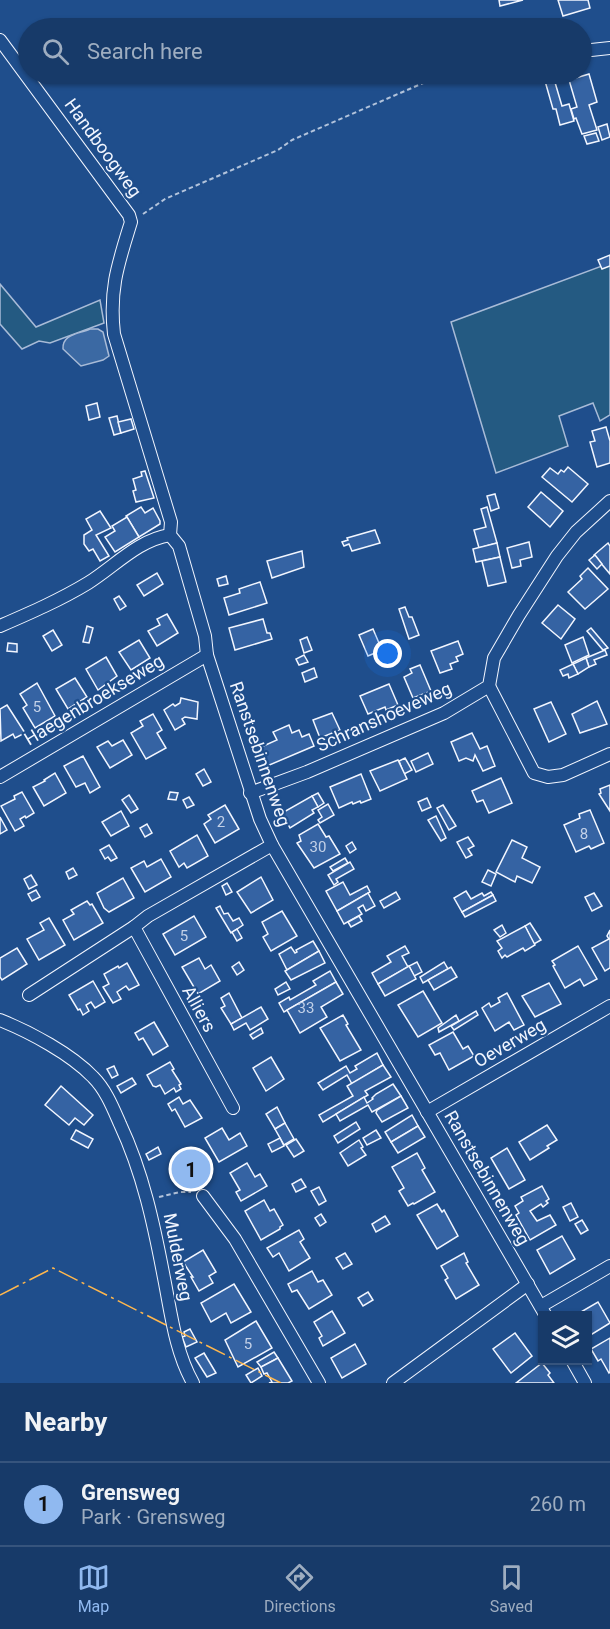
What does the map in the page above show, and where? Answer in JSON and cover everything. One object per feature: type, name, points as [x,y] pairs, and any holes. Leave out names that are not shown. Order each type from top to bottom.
[{"type":"street","name":"Handboogweg","points":[[0,39],[18,64]]},
{"type":"street","points":[[592,50],[610,48]]},
{"type":"street","name":"Handboogweg","points":[[33,84],[129,215],[130,222]]},
{"type":"street","name":"Ranstsebinnenweg","points":[[130,222],[112,288],[111,308],[114,334],[171,522],[170,535],[179,546],[205,636],[207,655],[250,793],[272,844],[543,1311]]},
{"type":"street","points":[[610,501],[576,532],[557,556],[494,658],[489,686],[534,773],[548,777],[563,776],[610,754]]},
{"type":"street","points":[[0,626],[89,582],[154,537],[170,535]]},
{"type":"street","name":"Haegenbroekseweg","points":[[0,777],[207,655]]},
{"type":"street","name":"Schranshoeveweg","points":[[250,793],[307,772],[444,713],[489,686]]},
{"type":"street","points":[[29,995],[148,916],[272,844]]},
{"type":"street","name":"Alliers","points":[[134,927],[233,1108]]},
{"type":"street","name":"Oeverweg","points":[[427,1112],[610,1006]]},
{"type":"street","name":"Mulderweg","points":[[0,1020],[58,1051],[93,1077],[105,1092],[123,1131],[148,1202],[177,1343],[193,1383]]},
{"type":"street","points":[[203,1196],[235,1239],[319,1383]]},
{"type":"street","points":[[543,1311],[610,1266]]},
{"type":"street","points":[[393,1383],[528,1284]]},
{"type":"street","points":[[575,1365],[585,1383]]},
{"type":"path","points":[[130,222],[165,199],[421,84]]},
{"type":"path","points":[[148,1202],[166,1194],[180,1192],[198,1192],[203,1196]]},
{"type":"shaded area","points":[[610,263],[610,415],[600,421],[593,403],[559,416],[568,446],[496,473],[451,322]]},
{"type":"shaded area","points":[[0,284],[36,327],[100,300],[104,323],[50,343],[39,341],[22,349],[0,324]]},
{"type":"shaded area","points":[[90,329],[103,332],[109,356],[81,366],[63,349],[63,344],[68,337]]},
{"type":"building","points":[[499,0],[523,0],[500,6]]},
{"type":"building","points":[[558,0],[588,0],[590,8],[563,16]]},
{"type":"building","points":[[546,84],[555,84],[562,106],[569,104],[574,121],[560,125],[556,109],[553,109]]},
{"type":"building","points":[[570,84],[592,84],[597,102],[589,105],[597,130],[582,134],[571,109],[577,107]]},
{"type":"building","points":[[607,124],[610,137],[602,140],[598,127]]},
{"type":"building","points":[[596,133],[599,141],[587,144],[584,136]]},
{"type":"building","points":[[610,255],[610,266],[602,269],[598,260]]},
{"type":"building","points":[[97,403],[100,417],[89,420],[86,406]]},
{"type":"building","points":[[117,416],[121,433],[114,435],[109,418]]},
{"type":"building","points":[[131,419],[134,429],[121,433],[118,422]]},
{"type":"building","points":[[606,427],[610,441],[610,463],[597,467],[590,442],[595,441],[592,431]]},
{"type":"building","points":[[568,467],[588,484],[572,502],[542,477],[550,468],[558,474],[561,470],[564,472]]},
{"type":"building","points":[[145,471],[154,498],[136,502],[133,479],[142,476],[141,472]]},
{"type":"building","points":[[541,492],[563,511],[550,527],[528,507]]},
{"type":"building","points":[[495,494],[499,508],[491,511],[487,496]]},
{"type":"building","points":[[141,507],[145,513],[153,508],[160,524],[139,537],[126,516]]},
{"type":"building","points":[[487,507],[497,543],[479,548],[474,530],[486,527],[481,509]]},
{"type":"building","points":[[100,511],[111,528],[96,535],[109,556],[100,561],[93,549],[89,551],[84,544],[84,535],[92,530],[86,519]]},
{"type":"building","points":[[127,517],[139,537],[115,552],[105,537],[115,531],[112,526]]},
{"type":"building","points":[[375,530],[380,543],[352,551],[349,544],[344,546],[342,542],[348,540],[347,538]]},
{"type":"building","points":[[529,542],[532,557],[520,560],[521,566],[512,568],[507,548]]},
{"type":"building","points":[[497,543],[500,557],[476,562],[473,549]]},
{"type":"building","points":[[608,543],[610,546],[610,574],[594,555]]},
{"type":"building","points":[[302,551],[304,567],[272,578],[267,561]]},
{"type":"building","points":[[595,555],[602,564],[597,569],[589,560]]},
{"type":"building","points":[[500,557],[506,582],[488,586],[482,561]]},
{"type":"building","points":[[588,568],[608,589],[585,609],[568,592],[582,579],[580,576]]},
{"type":"building","points":[[157,573],[163,584],[144,596],[137,585]]},
{"type":"building","points":[[226,576],[228,584],[219,586],[217,579]]},
{"type":"building","points":[[260,582],[267,603],[229,615],[224,598],[240,593],[239,589]]},
{"type":"building","points":[[119,596],[126,606],[120,610],[114,599]]},
{"type":"building","points":[[558,605],[575,619],[561,639],[542,623]]},
{"type":"building","points":[[405,607],[419,635],[409,639],[399,609]]},
{"type":"building","points":[[167,614],[178,633],[157,646],[148,631],[160,625],[157,619]]},
{"type":"building","points":[[263,619],[267,633],[270,633],[272,639],[235,650],[229,628]]},
{"type":"building","points":[[87,626],[93,628],[89,643],[83,642]]},
{"type":"building","points":[[591,628],[608,648],[603,650],[587,631]]},
{"type":"building","points":[[373,629],[382,650],[368,656],[359,635]]},
{"type":"building","points":[[53,630],[62,645],[52,651],[43,636]]},
{"type":"building","points":[[307,637],[312,650],[304,653],[300,640]]},
{"type":"building","points":[[583,637],[589,655],[572,663],[565,645]]},
{"type":"building","points":[[139,640],[150,658],[131,670],[119,652]]},
{"type":"building","points":[[458,641],[463,654],[456,657],[458,661],[450,664],[452,669],[440,673],[431,651]]},
{"type":"building","points":[[8,643],[17,644],[17,652],[7,651]]},
{"type":"building","points":[[605,650],[607,655],[594,660],[596,664],[589,667],[586,658]]},
{"type":"building","points":[[304,655],[308,662],[299,665],[296,659]]},
{"type":"building","points":[[106,657],[117,676],[98,690],[86,669]]},
{"type":"building","points":[[586,658],[589,667],[578,674],[573,664]]},
{"type":"building","points":[[573,664],[578,674],[569,678],[568,674],[563,676],[560,670]]},
{"type":"building","points":[[420,665],[431,691],[413,698],[404,677],[412,673],[410,669]]},
{"type":"building","points":[[314,668],[317,677],[305,682],[302,673]]},
{"type":"building","points":[[75,678],[87,697],[68,709],[56,689]]},
{"type":"building","points":[[37,683],[55,716],[35,728],[23,708],[27,705],[20,694]]},
{"type":"building","points":[[389,684],[398,705],[386,710],[385,707],[368,714],[360,696]]},
{"type":"building","points":[[181,698],[198,702],[197,719],[185,717],[182,719],[185,724],[175,730],[164,710],[173,704],[175,706],[180,703]]},
{"type":"building","points":[[597,701],[607,724],[580,733],[572,714]]},
{"type":"building","points":[[551,702],[566,734],[549,742],[534,709]]},
{"type":"building","points":[[7,705],[25,733],[15,738],[13,734],[1,741],[0,709]]},
{"type":"building","points":[[332,713],[340,730],[320,738],[313,720]]},
{"type":"building","points":[[153,714],[162,730],[157,733],[166,748],[146,759],[131,733],[143,726],[140,721]]},
{"type":"building","points":[[289,725],[292,733],[299,730],[302,737],[309,734],[314,746],[267,766],[259,748],[277,740],[273,732]]},
{"type":"building","points":[[472,733],[480,749],[487,746],[495,766],[483,771],[475,755],[473,761],[466,758],[459,761],[451,742]]},
{"type":"building","points":[[123,740],[132,755],[110,768],[97,747],[108,741],[112,746]]},
{"type":"building","points":[[428,753],[433,764],[416,772],[411,761]]},
{"type":"building","points":[[83,756],[100,787],[90,793],[85,783],[76,787],[64,766]]},
{"type":"building","points":[[405,758],[412,770],[404,774],[399,761]]},
{"type":"building","points":[[398,760],[407,779],[380,791],[370,771]]},
{"type":"building","points":[[204,769],[211,782],[203,786],[196,774]]},
{"type":"building","points":[[55,773],[66,793],[44,806],[33,787]]},
{"type":"building","points":[[361,774],[371,799],[361,803],[360,801],[353,804],[352,802],[339,808],[330,787]]},
{"type":"building","points":[[501,778],[512,803],[489,813],[483,800],[477,802],[472,791]]},
{"type":"building","points":[[610,785],[610,811],[599,794],[600,789]]},
{"type":"building","points":[[22,792],[34,813],[20,819],[24,826],[15,831],[1,806],[15,799],[14,796]]},
{"type":"building","points":[[170,792],[178,793],[176,800],[168,799]]},
{"type":"building","points":[[318,793],[324,803],[318,807],[312,796]]},
{"type":"building","points":[[129,795],[138,809],[131,813],[122,800]]},
{"type":"building","points":[[312,796],[318,807],[312,810],[314,813],[290,828],[282,813]]},
{"type":"building","points":[[189,797],[194,805],[187,808],[183,800]]},
{"type":"building","points":[[427,798],[431,807],[422,811],[418,802]]},
{"type":"building","points":[[328,804],[334,815],[320,823],[318,820],[322,817],[318,810]]},
{"type":"building","points":[[225,805],[239,829],[215,843],[204,824],[211,819],[208,815]]},
{"type":"building","points":[[443,805],[456,826],[449,830],[437,808]]},
{"type":"building","points":[[590,810],[604,843],[576,852],[564,825],[580,818],[579,814]]},
{"type":"building","points":[[121,811],[129,826],[111,836],[102,822]]},
{"type":"building","points":[[436,816],[446,838],[441,841],[428,820]]},
{"type":"building","points":[[0,817],[7,830],[0,834]]},
{"type":"building","points":[[147,824],[152,833],[145,837],[140,828]]},
{"type":"building","points":[[318,824],[340,854],[314,868],[297,843],[301,841],[299,835]]},
{"type":"building","points":[[197,835],[208,856],[187,868],[184,863],[179,867],[170,851]]},
{"type":"building","points":[[468,837],[474,846],[468,849],[472,855],[466,858],[457,842]]},
{"type":"building","points":[[512,840],[527,847],[522,858],[540,867],[532,883],[517,876],[515,882],[496,872]]},
{"type":"building","points":[[352,842],[356,849],[350,853],[346,846]]},
{"type":"building","points":[[109,845],[117,858],[111,861],[108,857],[105,859],[100,850]]},
{"type":"building","points":[[345,858],[348,863],[333,871],[330,867]]},
{"type":"building","points":[[161,859],[171,877],[145,892],[131,868],[144,861],[147,867]]},
{"type":"building","points":[[350,862],[354,869],[336,879],[338,882],[334,885],[328,875]]},
{"type":"building","points":[[73,868],[77,875],[69,879],[66,872]]},
{"type":"building","points":[[488,870],[496,874],[491,886],[482,882]]},
{"type":"building","points":[[31,875],[37,885],[29,889],[24,879]]},
{"type":"building","points":[[261,877],[273,900],[251,913],[237,892]]},
{"type":"building","points":[[123,878],[134,898],[109,912],[104,908],[97,893]]},
{"type":"building","points":[[343,882],[350,895],[367,886],[370,892],[337,911],[326,891]]},
{"type":"building","points":[[227,883],[232,892],[226,895],[222,886]]},
{"type":"building","points":[[36,890],[40,897],[32,901],[28,894]]},
{"type":"building","points":[[466,891],[471,899],[482,893],[484,896],[491,892],[493,895],[462,912],[454,898]]},
{"type":"building","points":[[396,892],[400,899],[384,908],[380,901]]},
{"type":"building","points":[[368,893],[375,906],[366,911],[363,905],[358,908],[362,914],[344,924],[337,911]]},
{"type":"building","points":[[594,893],[602,906],[592,911],[585,897]]},
{"type":"building","points":[[493,895],[496,901],[465,917],[462,912]]},
{"type":"building","points":[[87,901],[90,905],[92,904],[103,923],[74,940],[63,920],[74,914],[71,910]]},
{"type":"building","points":[[220,906],[224,914],[228,913],[233,921],[239,918],[243,925],[231,933],[216,908]]},
{"type":"building","points":[[282,911],[297,936],[271,951],[263,937],[268,934],[262,922]]},
{"type":"building","points":[[194,916],[206,937],[175,955],[163,934]]},
{"type":"building","points":[[359,916],[362,921],[351,927],[348,922]]},
{"type":"building","points":[[49,918],[65,945],[39,960],[27,939],[44,930],[40,923]]},
{"type":"building","points":[[530,923],[541,940],[534,944],[525,926]]},
{"type":"building","points":[[502,925],[506,933],[500,937],[494,930]]},
{"type":"building","points":[[525,926],[535,945],[525,951],[523,948],[502,958],[498,951],[502,948],[497,941]]},
{"type":"building","points":[[237,929],[242,938],[237,941],[232,932]]},
{"type":"building","points":[[610,930],[610,968],[605,971],[592,948],[609,939],[607,936]]},
{"type":"building","points":[[313,941],[319,951],[287,970],[279,954],[291,947],[295,953],[296,950]]},
{"type":"building","points":[[405,946],[409,953],[402,956],[408,967],[378,984],[372,973],[391,962],[387,956]]},
{"type":"building","points":[[578,946],[597,979],[584,986],[580,979],[565,988],[552,961]]},
{"type":"building","points":[[17,948],[27,964],[2,980],[0,958]]},
{"type":"building","points":[[319,951],[325,963],[291,980],[285,971]]},
{"type":"building","points":[[199,958],[205,969],[211,965],[220,981],[198,994],[182,967]]},
{"type":"building","points":[[239,962],[244,970],[237,975],[232,967]]},
{"type":"building","points":[[417,962],[422,972],[414,976],[409,966]]},
{"type":"building","points":[[444,962],[448,969],[423,983],[420,977]]},
{"type":"building","points":[[127,963],[139,985],[129,990],[126,986],[117,992],[121,999],[113,1003],[103,987],[109,984],[104,974]]},
{"type":"building","points":[[409,966],[416,979],[385,996],[378,984]]},
{"type":"building","points":[[451,967],[457,977],[434,990],[428,980]]},
{"type":"building","points":[[330,971],[336,982],[284,1012],[279,1003],[289,997],[290,1000],[316,985],[313,981]]},
{"type":"building","points":[[93,981],[105,1002],[95,1008],[91,1002],[86,1005],[89,1011],[83,1015],[69,995]]},
{"type":"building","points":[[286,982],[290,989],[278,995],[275,989]]},
{"type":"building","points":[[336,982],[343,994],[321,1007],[327,1017],[300,1033],[287,1010]]},
{"type":"building","points":[[549,983],[561,1004],[535,1017],[522,996]]},
{"type":"building","points":[[423,991],[442,1023],[418,1037],[398,1005]]},
{"type":"building","points":[[229,993],[242,1018],[231,1024],[221,1008],[225,1006],[221,998]]},
{"type":"building","points":[[507,993],[524,1025],[514,1030],[509,1022],[495,1031],[482,1008],[489,1003],[491,1007],[500,1002],[498,998]]},
{"type":"building","points":[[261,1007],[268,1019],[250,1030],[246,1023],[234,1030],[231,1024]]},
{"type":"building","points":[[476,1011],[478,1015],[454,1030],[451,1026]]},
{"type":"building","points":[[343,1015],[348,1024],[346,1025],[361,1050],[340,1061],[320,1028]]},
{"type":"building","points":[[456,1015],[459,1021],[439,1032],[438,1028]]},
{"type":"building","points":[[154,1022],[168,1046],[153,1055],[143,1038],[139,1040],[135,1033]]},
{"type":"building","points":[[261,1028],[263,1033],[253,1039],[250,1035]]},
{"type":"building","points":[[453,1032],[463,1049],[468,1046],[474,1056],[449,1070],[440,1053],[435,1055],[429,1045]]},
{"type":"building","points":[[377,1053],[383,1065],[352,1084],[347,1075],[323,1090],[318,1083],[346,1066],[350,1073],[357,1069],[355,1066]]},
{"type":"building","points":[[271,1057],[284,1079],[266,1091],[253,1068]]},
{"type":"building","points":[[170,1062],[181,1084],[179,1085],[181,1089],[176,1092],[174,1088],[165,1094],[160,1085],[153,1086],[147,1075]]},
{"type":"building","points":[[383,1065],[391,1077],[365,1091],[368,1095],[323,1122],[319,1115],[353,1096],[347,1086]]},
{"type":"building","points":[[114,1066],[118,1075],[112,1078],[107,1069]]},
{"type":"building","points":[[132,1078],[136,1084],[121,1093],[117,1086]]},
{"type":"building","points":[[393,1084],[401,1096],[372,1112],[368,1105],[340,1121],[336,1114],[364,1097],[367,1103],[376,1094]]},
{"type":"building","points":[[61,1086],[93,1115],[84,1125],[75,1118],[69,1125],[45,1105]]},
{"type":"building","points":[[401,1096],[408,1108],[382,1122],[376,1113],[377,1110]]},
{"type":"building","points":[[179,1097],[183,1104],[190,1100],[202,1118],[185,1127],[175,1109],[172,1111],[168,1104]]},
{"type":"building","points":[[277,1107],[285,1123],[275,1129],[266,1114]]},
{"type":"building","points":[[412,1115],[418,1126],[391,1142],[385,1132]]},
{"type":"building","points":[[356,1122],[360,1129],[338,1143],[334,1136]]},
{"type":"building","points":[[285,1123],[294,1139],[284,1145],[275,1129]]},
{"type":"building","points":[[547,1125],[557,1140],[530,1160],[519,1142]]},
{"type":"building","points":[[418,1126],[425,1137],[398,1153],[391,1142]]},
{"type":"building","points":[[222,1128],[229,1140],[240,1133],[247,1146],[219,1162],[205,1138]]},
{"type":"building","points":[[76,1130],[93,1139],[88,1148],[71,1139]]},
{"type":"building","points":[[376,1130],[381,1138],[367,1145],[363,1138]]},
{"type":"building","points":[[280,1138],[284,1146],[272,1152],[268,1144]]},
{"type":"building","points":[[296,1139],[304,1151],[294,1157],[286,1145]]},
{"type":"building","points":[[359,1140],[366,1155],[348,1166],[340,1153]]},
{"type":"building","points":[[158,1147],[161,1154],[149,1160],[146,1154]]},
{"type":"building","points":[[507,1148],[525,1180],[509,1189],[491,1158]]},
{"type":"building","points":[[417,1153],[425,1168],[422,1170],[435,1192],[408,1206],[399,1191],[404,1188],[392,1167]]},
{"type":"building","points":[[247,1163],[255,1177],[260,1174],[267,1186],[241,1201],[236,1192],[240,1190],[230,1173]]},
{"type":"building","points":[[301,1179],[306,1187],[296,1192],[292,1184]]},
{"type":"building","points":[[542,1186],[549,1199],[546,1201],[548,1203],[543,1207],[541,1204],[530,1211],[537,1221],[550,1215],[556,1225],[530,1240],[516,1215],[519,1213],[515,1206],[523,1201],[521,1197]]},
{"type":"building","points":[[319,1187],[326,1201],[319,1205],[311,1191]]},
{"type":"building","points":[[264,1200],[270,1211],[274,1209],[283,1225],[261,1240],[245,1211]]},
{"type":"building","points":[[571,1203],[578,1217],[570,1221],[563,1207]]},
{"type":"building","points":[[437,1204],[442,1212],[444,1210],[458,1236],[437,1249],[417,1215]]},
{"type":"building","points":[[321,1214],[326,1222],[320,1226],[315,1218]]},
{"type":"building","points":[[385,1216],[390,1224],[376,1232],[372,1224]]},
{"type":"building","points":[[582,1220],[588,1230],[581,1234],[575,1224]]},
{"type":"building","points":[[299,1230],[304,1239],[300,1242],[310,1258],[289,1271],[279,1253],[273,1257],[267,1248]]},
{"type":"building","points":[[562,1236],[575,1259],[550,1274],[537,1250]]},
{"type":"building","points":[[203,1250],[216,1272],[209,1276],[213,1283],[199,1291],[183,1262]]},
{"type":"building","points":[[345,1253],[352,1264],[343,1269],[336,1258]]},
{"type":"building","points":[[464,1253],[468,1262],[466,1263],[479,1285],[456,1299],[445,1280],[448,1278],[441,1266]]},
{"type":"building","points":[[312,1271],[318,1282],[323,1280],[332,1295],[309,1309],[297,1290],[292,1292],[288,1284]]},
{"type":"building","points":[[234,1284],[251,1312],[231,1323],[226,1313],[211,1322],[201,1303]]},
{"type":"building","points":[[368,1292],[373,1300],[363,1306],[358,1298]]},
{"type":"building","points":[[598,1302],[610,1323],[592,1334],[592,1311],[583,1311]]},
{"type":"building","points":[[332,1311],[345,1333],[323,1346],[319,1338],[322,1336],[314,1322]]},
{"type":"building","points":[[256,1321],[272,1348],[238,1367],[225,1340]]},
{"type":"building","points":[[190,1329],[197,1342],[186,1347],[182,1337],[185,1336],[184,1332]]},
{"type":"building","points":[[515,1333],[532,1356],[511,1373],[493,1349]]},
{"type":"building","points":[[610,1338],[609,1373],[601,1359],[598,1361],[592,1348]]},
{"type":"building","points":[[355,1344],[366,1364],[342,1378],[331,1358]]},
{"type":"building","points":[[274,1352],[278,1358],[261,1367],[257,1362]]},
{"type":"building","points":[[204,1353],[216,1373],[207,1377],[195,1358]]},
{"type":"building","points":[[278,1358],[292,1381],[288,1383],[269,1383],[272,1382],[261,1367]]},
{"type":"building","points":[[539,1365],[544,1365],[554,1383],[516,1383]]},
{"type":"building","points":[[258,1368],[262,1376],[251,1383],[246,1375]]},
{"type":"power","points":[[0,1295],[53,1268],[281,1383]]},
{"type":"place","name":"Grensweg","points":[[191,1169]]}]
